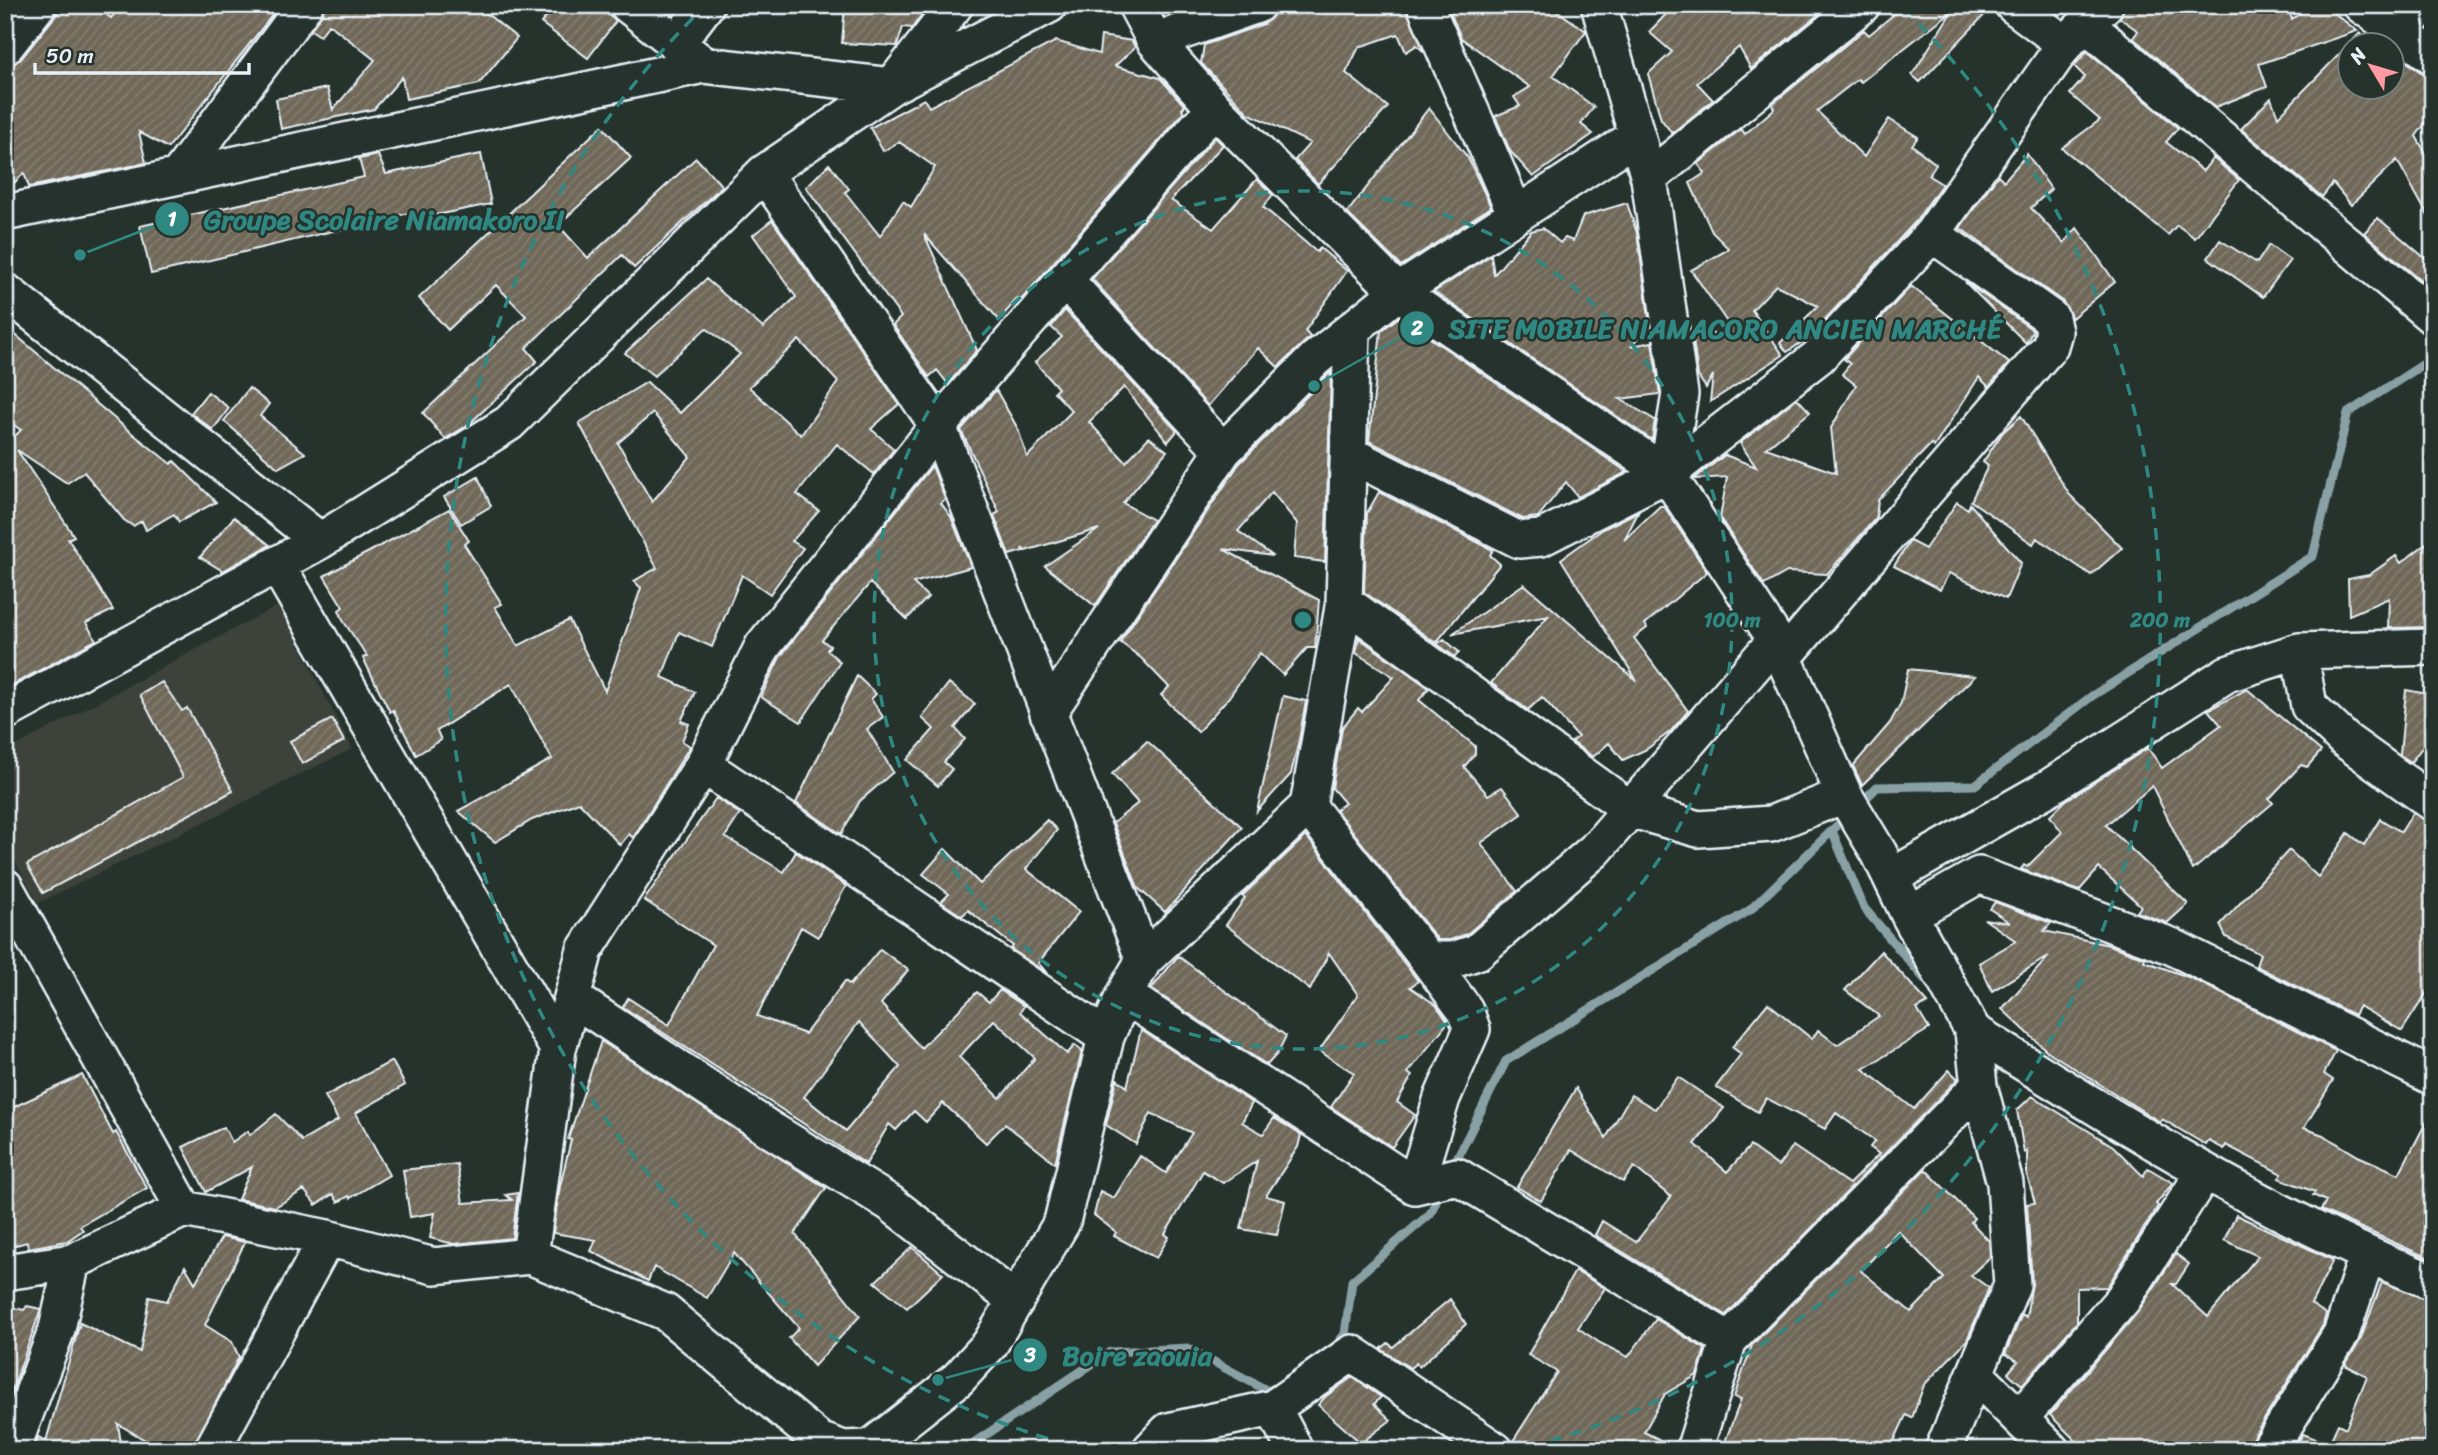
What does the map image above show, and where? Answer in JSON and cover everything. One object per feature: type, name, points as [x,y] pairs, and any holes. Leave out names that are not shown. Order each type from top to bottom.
[{"type":"street","points":[[5,47],[38,5]]},
{"type":"street","points":[[180,173],[305,5]]},
{"type":"street","points":[[628,5],[704,65]]},
{"type":"street","points":[[677,43],[706,5]]},
{"type":"street","points":[[892,86],[955,5]]},
{"type":"street","points":[[5,712],[320,541],[509,423],[764,173],[892,86],[1049,5]]},
{"type":"street","points":[[1136,5],[1154,41],[1214,108],[1398,292],[1667,474],[1780,648],[1844,795],[1885,865],[1909,915],[1973,1031],[1979,1086],[2005,1184],[2012,1285],[1942,1450]]},
{"type":"street","points":[[1154,41],[1257,5]]},
{"type":"street","points":[[1425,5],[1516,215]]},
{"type":"street","points":[[1599,5],[1649,178],[1680,394],[1667,474]]},
{"type":"street","points":[[1649,178],[1862,5]]},
{"type":"street","points":[[2013,5],[2086,25],[2433,317]]},
{"type":"street","points":[[2361,5],[2399,32]]},
{"type":"street","points":[[2403,32],[2421,5]]},
{"type":"street","points":[[1349,454],[1520,540],[1541,538],[1667,474],[1818,357],[1932,234],[2086,25]]},
{"type":"street","points":[[2406,37],[2433,55]]},
{"type":"street","points":[[5,213],[180,173],[704,65],[892,86]]},
{"type":"street","points":[[530,1256],[558,1049],[574,999],[585,950],[703,765],[763,646],[938,426],[1214,108]]},
{"type":"street","points":[[1048,713],[1223,451],[1315,359],[1398,292],[1636,136]]},
{"type":"street","points":[[764,173],[938,426],[1144,960]]},
{"type":"street","points":[[1428,960],[1453,960],[1476,952],[1595,850],[2050,346],[2053,332],[2051,318],[1932,234]]},
{"type":"street","points":[[1065,280],[1223,451]]},
{"type":"street","points":[[5,291],[320,541]]},
{"type":"street","points":[[5,1272],[72,1262],[184,1209],[327,1238],[434,1266],[530,1256],[665,1312],[819,1440],[843,1450],[870,1448],[958,1380],[990,1344],[1062,1222],[1106,1037],[1124,995],[1144,960],[1308,806],[1344,602],[1352,329]]},
{"type":"street","points":[[277,565],[558,1049]]},
{"type":"street","points":[[1344,602],[1630,809],[1698,829],[1772,824],[1844,795]]},
{"type":"street","points":[[1885,865],[2048,788],[2227,674],[2299,651],[2433,648]]},
{"type":"street","points":[[2299,651],[2309,706],[2345,740],[2433,803]]},
{"type":"street","points":[[703,765],[1106,1037]]},
{"type":"street","points":[[1308,806],[1465,1010],[1472,1029],[1442,1098],[1415,1186]]},
{"type":"street","points":[[1909,915],[1979,875],[2171,946],[2433,1077]]},
{"type":"street","points":[[5,887],[184,1209]]},
{"type":"street","points":[[1124,995],[1415,1186],[1457,1176],[1729,1340]]},
{"type":"street","points":[[574,999],[771,1129],[890,1203],[1016,1301]]},
{"type":"street","points":[[1973,1031],[2162,1149],[2367,1256],[2433,1282]]},
{"type":"street","points":[[1694,1450],[1729,1340],[1979,1086]]},
{"type":"street","points":[[2021,1417],[2123,1299],[2205,1171]]},
{"type":"street","points":[[212,1450],[327,1238]]},
{"type":"street","points":[[2269,1450],[2340,1334],[2367,1256]]},
{"type":"street","points":[[12,1448],[57,1329],[72,1262]]},
{"type":"street","points":[[1150,1450],[1168,1431],[1273,1408],[1352,1353],[1494,1450]]},
{"type":"street","points":[[1976,1375],[2021,1417],[2051,1450]]},
{"type":"street","points":[[1273,1408],[1295,1450]]},
{"type":"shaded area","points":[[279,605],[352,749],[38,903],[5,842],[5,752]]},
{"type":"building","points":[[64,5],[95,5],[111,18],[122,5],[280,5],[168,148],[139,132],[146,163],[29,187],[24,173],[5,192],[5,67],[21,59]]},
{"type":"building","points":[[325,5],[476,5],[517,38],[479,84],[406,99],[402,77],[374,109],[281,129],[276,99],[327,88],[333,110],[375,60],[329,24],[320,36],[311,30]]},
{"type":"building","points":[[556,5],[595,5],[616,21],[588,58],[541,23]]},
{"type":"building","points":[[845,5],[929,5],[912,28],[903,27],[897,46],[842,43]]},
{"type":"building","points":[[1293,5],[1405,5],[1424,52],[1417,45],[1406,52],[1398,34],[1359,47],[1346,73],[1388,107],[1318,184],[1295,160],[1310,143],[1248,113],[1201,63],[1204,45],[1264,24],[1276,10]]},
{"type":"building","points":[[1447,5],[1549,5],[1586,31],[1553,76],[1594,107],[1581,124],[1593,134],[1533,177],[1510,151],[1495,116],[1520,106],[1514,97],[1530,87],[1461,38]]},
{"type":"building","points":[[1675,5],[1830,5],[1751,69],[1739,47],[1697,83],[1713,100],[1672,133],[1661,119],[1648,74],[1672,52],[1649,32]]},
{"type":"building","points":[[1905,5],[1993,6],[1920,82],[1912,75],[1952,11],[1861,82],[1858,79],[1817,111],[1864,157],[1889,119],[1918,137],[1912,145],[1936,164],[1929,176],[1942,184],[1916,221],[1808,338],[1787,352],[1780,343],[1818,306],[1776,285],[1752,310],[1783,355],[1710,402],[1713,375],[1706,388],[1698,376],[1692,333],[1705,330],[1726,340],[1719,327],[1729,325],[1691,270],[1729,249],[1712,232],[1690,183],[1705,173],[1698,164],[1741,129],[1745,134],[1774,109],[1772,104],[1864,30],[1869,35]]},
{"type":"building","points":[[2125,5],[2287,5],[2292,19],[2313,5],[2324,5],[2357,31],[2336,32],[2336,38],[2259,64],[2267,87],[2215,107],[2133,38],[2138,31],[2120,18]]},
{"type":"building","points":[[1101,36],[1132,41],[1135,47],[1115,66],[1160,78],[1185,106],[1182,109],[1184,112],[1021,300],[1018,298],[999,320],[924,234],[977,350],[948,384],[937,370],[929,377],[893,325],[901,317],[806,187],[829,164],[849,189],[845,192],[880,236],[903,201],[911,207],[935,167],[899,142],[883,151],[870,128],[924,99],[929,107],[1056,41],[1099,54]]},
{"type":"building","points":[[2087,51],[2178,128],[2166,142],[2203,171],[2213,158],[2239,180],[2195,238],[2177,225],[2168,235],[2062,148],[2100,120],[2070,94],[2085,77],[2074,66]]},
{"type":"building","points":[[2336,58],[2336,102],[2406,102],[2406,61],[2421,72],[2433,76],[2433,113],[2416,136],[2433,166],[2433,225],[2397,160],[2351,205],[2333,183],[2322,197],[2241,129],[2271,98],[2278,117]]},
{"type":"building","points":[[1429,108],[1468,158],[1491,207],[1401,266],[1347,213]]},
{"type":"building","points":[[602,126],[631,158],[558,225],[588,258],[696,158],[722,186],[634,268],[622,255],[526,348],[537,361],[468,425],[445,439],[423,413],[526,316],[496,285],[448,330],[419,298]]},
{"type":"building","points":[[1215,137],[1223,145],[1171,200],[1213,229],[1257,179],[1273,195],[1263,207],[1317,252],[1320,248],[1347,271],[1305,331],[1310,337],[1278,367],[1258,348],[1208,406],[1092,279]]},
{"type":"building","points":[[481,154],[491,204],[411,220],[409,213],[151,274],[140,226],[364,177],[359,159],[378,155],[386,174]]},
{"type":"building","points":[[2027,154],[2051,189],[2031,208],[2064,243],[2077,228],[2115,282],[2072,318],[2063,302],[1960,228],[1998,175],[2004,181]]},
{"type":"building","points":[[1627,203],[1637,233],[1650,324],[1632,346],[1652,342],[1660,394],[1620,399],[1655,420],[1652,440],[1434,292],[1491,255],[1494,275],[1531,231],[1543,228],[1560,243],[1565,238],[1573,241],[1583,216]]},
{"type":"building","points":[[2378,218],[2433,265],[2433,290],[2364,233]]},
{"type":"building","points":[[772,220],[899,404],[871,429],[894,449],[874,474],[837,444],[797,494],[819,511],[792,541],[803,548],[770,594],[742,575],[712,647],[679,632],[662,677],[695,692],[681,721],[689,724],[682,741],[690,746],[633,838],[629,834],[620,845],[579,802],[532,820],[495,842],[458,811],[552,759],[511,684],[437,731],[441,740],[416,755],[393,710],[390,712],[363,658],[367,656],[344,622],[339,610],[343,607],[324,576],[449,509],[469,541],[464,544],[502,604],[495,607],[518,646],[569,620],[605,691],[641,588],[634,581],[657,568],[579,423],[647,382],[680,413],[740,354],[706,328],[654,376],[625,353],[706,279],[763,328],[796,297],[753,235]],"holes":[[[799,340],[838,382],[801,435],[749,387]],[[653,413],[690,457],[652,502],[618,443]]]},
{"type":"building","points":[[2220,240],[2257,263],[2269,245],[2290,260],[2263,297],[2208,258]]},
{"type":"building","points":[[1965,282],[2033,330],[2026,343]]},
{"type":"building","points":[[1911,286],[2009,363],[1989,387],[1979,377],[1934,447],[1931,444],[1878,500],[1876,518],[1827,574],[1787,572],[1764,585],[1720,518],[1727,477],[1694,479],[1725,455],[1756,467],[1740,443],[1797,398],[1810,412],[1766,448],[1836,473],[1831,428],[1856,385],[1842,374],[1850,364],[1844,359]]},
{"type":"building","points":[[1065,310],[1177,431],[1168,442],[1124,387],[1089,422],[1126,462],[1149,437],[1167,451],[1123,503],[1153,520],[1095,606],[1045,566],[1099,529],[1025,551],[1022,548],[1023,551],[1009,555],[994,515],[999,512],[961,430],[996,390],[1018,429],[1027,457],[1072,411],[1054,392],[1058,388],[1035,362],[1062,337],[1051,327]]},
{"type":"building","points":[[1399,317],[1627,472],[1578,497],[1566,482],[1538,517],[1523,519],[1369,441],[1381,331]]},
{"type":"building","points":[[5,326],[128,430],[171,464],[174,461],[216,502],[179,522],[174,514],[146,530],[142,521],[133,526],[124,520],[84,472],[67,483],[17,450],[74,536],[68,539],[113,610],[86,623],[96,640],[5,689],[5,432],[11,440],[21,430],[5,419]]},
{"type":"building","points":[[1331,372],[1325,562],[1294,558],[1297,523],[1272,492],[1238,531],[1273,556],[1223,549],[1319,600],[1315,648],[1307,648],[1283,675],[1260,653],[1229,697],[1198,732],[1161,695],[1169,687],[1141,658],[1120,642],[1239,464]]},
{"type":"building","points":[[249,388],[269,404],[260,416],[305,453],[278,468],[224,421]]},
{"type":"building","points":[[208,392],[229,408],[213,430],[191,413]]},
{"type":"building","points":[[2021,416],[2069,494],[2122,548],[2091,575],[2037,538],[2033,544],[1971,501],[1988,466],[1983,462],[2003,432]]},
{"type":"building","points":[[932,466],[945,499],[941,503],[951,517],[971,567],[913,583],[928,597],[907,619],[870,583],[822,640],[830,646],[827,650],[840,662],[801,722],[761,697],[780,657]]},
{"type":"building","points":[[478,477],[491,506],[461,524],[444,497]]},
{"type":"building","points":[[1379,492],[1493,550],[1490,555],[1500,564],[1436,643],[1364,592],[1367,513]]},
{"type":"building","points":[[1957,502],[1968,509],[1970,504],[2021,563],[2006,599],[1949,573],[1940,590],[1894,566],[1910,541],[1925,549]]},
{"type":"building","points":[[1660,506],[1664,506],[1707,572],[1645,624],[1647,628],[1634,638],[1688,711],[1671,731],[1647,749],[1623,760],[1609,743],[1593,757],[1572,742],[1578,737],[1542,697],[1528,710],[1491,683],[1548,616],[1452,634],[1524,584],[1637,681],[1561,559],[1603,529],[1639,511],[1624,540]]},
{"type":"building","points":[[234,517],[270,545],[223,571],[200,557]]},
{"type":"building","points":[[2433,538],[2433,627],[2388,628],[2389,598],[2349,615],[2348,579],[2369,575],[2396,556],[2401,563]]},
{"type":"building","points":[[1359,638],[1429,688],[1419,700],[1475,746],[1475,754],[1464,767],[1488,795],[1502,787],[1522,814],[1481,843],[1517,891],[1467,934],[1450,940],[1438,940],[1336,810],[1345,803],[1332,788],[1342,728],[1358,708],[1362,712],[1394,677],[1356,653]]},
{"type":"building","points":[[1444,639],[1459,652],[1455,657],[1437,644]]},
{"type":"building","points":[[1908,669],[1975,676],[1862,785],[1853,766],[1890,723],[1901,703]]},
{"type":"building","points":[[857,676],[876,694],[871,699],[883,717],[867,729],[893,772],[860,801],[841,834],[796,803]]},
{"type":"building","points":[[162,682],[182,711],[187,708],[233,791],[43,893],[27,865],[183,777],[140,695]]},
{"type":"building","points":[[949,683],[975,704],[955,728],[965,739],[944,762],[952,769],[938,786],[907,760],[934,729],[922,718]]},
{"type":"building","points":[[2247,689],[2321,751],[2307,767],[2301,765],[2269,799],[2273,803],[2193,870],[2152,786],[2106,825],[2188,904],[2167,923],[2137,912],[2141,906],[2099,868],[2079,891],[2021,869],[2024,865],[2027,867],[2062,832],[2050,816],[2065,801],[2148,748],[2162,768],[2221,725],[2208,710]]},
{"type":"building","points":[[2406,690],[2433,695],[2433,733],[2411,762],[2400,755]]},
{"type":"building","points":[[1283,696],[1306,701],[1299,740],[1291,774],[1257,811]]},
{"type":"building","points":[[332,719],[344,741],[302,764],[290,741]]},
{"type":"building","points":[[1147,741],[1242,827],[1165,912],[1138,888],[1113,823],[1138,803],[1112,774]]},
{"type":"building","points":[[716,798],[740,814],[725,837],[784,872],[796,852],[846,886],[818,937],[801,927],[757,1016],[805,1034],[845,981],[850,985],[880,949],[908,970],[881,1004],[921,1048],[977,992],[989,1002],[1000,990],[1024,1006],[1020,1012],[1067,1054],[1075,1045],[1082,1051],[1055,1163],[1005,1124],[986,1143],[943,1103],[926,1122],[914,1111],[896,1130],[889,1124],[866,1164],[623,1007],[628,998],[669,1025],[713,945],[644,900]],"holes":[[[994,1020],[1035,1058],[1000,1098],[959,1057]],[[859,1022],[900,1067],[846,1131],[804,1097]]]},
{"type":"building","points":[[2413,813],[2433,823],[2433,983],[2402,1031],[2359,1006],[2354,1015],[2256,966],[2260,954],[2226,937],[2220,925],[2289,850],[2318,877],[2348,833],[2364,845],[2380,819],[2401,832]]},
{"type":"building","points":[[1047,820],[1057,830],[1026,869],[1079,912],[1038,963],[1048,974],[1011,949],[1013,946],[968,910],[962,916],[941,902],[949,894],[923,874],[945,849],[980,884]]},
{"type":"building","points":[[1306,836],[1418,981],[1410,987],[1436,1005],[1448,1022],[1408,1073],[1412,1076],[1397,1102],[1415,1115],[1392,1147],[1331,1107],[1354,1073],[1319,1051],[1358,995],[1329,953],[1310,990],[1226,925],[1245,898],[1242,896]]},
{"type":"building","points":[[1995,902],[2051,923],[2044,931],[2109,945],[2191,978],[2336,1051],[2324,1074],[2333,1080],[2304,1128],[2323,1135],[2358,1156],[2399,1174],[2433,1109],[2433,1260],[2321,1210],[2326,1201],[2313,1195],[2315,1192],[2279,1178],[2282,1174],[2226,1145],[2224,1149],[2209,1141],[2206,1145],[2162,1119],[2160,1122],[2047,1051],[2002,1009],[2049,956],[1992,991],[1979,963],[2016,941],[1984,919],[2010,923],[1990,909]]},
{"type":"building","points":[[1881,951],[1928,1003],[1917,1009],[1929,1029],[1863,1069],[1914,1109],[1949,1070],[1958,1079],[1726,1315],[1595,1235],[1602,1221],[1636,1242],[1671,1197],[1634,1167],[1623,1182],[1571,1150],[1541,1201],[1517,1187],[1576,1088],[1606,1138],[1631,1095],[1655,1109],[1678,1077],[1724,1108],[1695,1144],[1727,1172],[1750,1146],[1778,1166],[1793,1146],[1849,1184],[1879,1154],[1870,1147],[1875,1141],[1836,1113],[1825,1129],[1766,1098],[1758,1112],[1716,1087],[1741,1054],[1732,1047],[1768,1003],[1812,1039],[1818,1030],[1837,1045],[1879,1016],[1845,990]]},
{"type":"building","points":[[1178,956],[1286,1036],[1277,1054],[1267,1065],[1151,989]]},
{"type":"building","points":[[1141,1030],[1252,1103],[1242,1122],[1263,1134],[1274,1118],[1301,1135],[1298,1147],[1266,1196],[1285,1201],[1277,1235],[1241,1229],[1257,1161],[1223,1183],[1203,1171],[1165,1234],[1169,1237],[1156,1258],[1114,1236],[1116,1232],[1094,1215],[1100,1191],[1114,1198],[1140,1156],[1166,1173],[1192,1133],[1151,1113],[1136,1144],[1106,1125],[1117,1079],[1127,1087]]},
{"type":"building","points":[[601,1041],[826,1188],[795,1234],[860,1316],[814,1366],[789,1338],[799,1328],[734,1253],[707,1298],[654,1267],[648,1281],[591,1251],[596,1240],[553,1233],[571,1140],[568,1139]]},
{"type":"building","points":[[392,1061],[405,1085],[356,1113],[389,1175],[350,1198],[349,1196],[338,1202],[333,1194],[316,1205],[304,1190],[275,1207],[238,1199],[252,1167],[206,1192],[183,1147],[224,1127],[232,1142],[248,1131],[250,1135],[276,1114],[302,1141],[338,1120],[325,1096]]},
{"type":"building","points":[[82,1075],[113,1134],[116,1132],[147,1188],[80,1226],[83,1230],[67,1241],[28,1248],[27,1242],[5,1248],[5,1111]]},
{"type":"building","points":[[2032,1096],[2113,1146],[2143,1176],[2148,1168],[2173,1183],[2156,1204],[2158,1206],[2107,1287],[2077,1288],[2077,1322],[2022,1385],[2008,1373],[2018,1361],[2005,1354],[2022,1314],[2026,1317],[2032,1284],[2027,1204],[2035,1203],[2027,1175],[2027,1150],[2024,1153],[2017,1110]]},
{"type":"building","points":[[457,1164],[463,1203],[512,1200],[506,1195],[518,1193],[512,1238],[454,1244],[430,1238],[435,1213],[410,1217],[403,1170]]},
{"type":"building","points":[[1925,1169],[1974,1218],[1971,1222],[1989,1241],[1990,1257],[1971,1275],[1989,1288],[1967,1340],[1924,1385],[1912,1418],[1906,1415],[1890,1450],[1722,1450],[1741,1399],[1734,1397],[1752,1345]],"holes":[[[1898,1231],[1944,1278],[1911,1312],[1861,1271]]]},
{"type":"building","points":[[2236,1215],[2333,1260],[2311,1304],[2326,1314],[2323,1325],[2252,1439],[2249,1450],[2085,1450],[2050,1415],[2138,1312],[2176,1254],[2189,1264],[2176,1284],[2172,1284],[2208,1317],[2258,1256],[2224,1240]]},
{"type":"building","points":[[222,1237],[245,1242],[205,1325],[232,1342],[239,1357],[192,1450],[162,1450],[118,1424],[122,1450],[33,1450],[38,1437],[46,1441],[80,1323],[140,1352],[149,1297],[167,1301],[185,1266],[195,1283]]},
{"type":"building","points":[[912,1247],[943,1274],[907,1308],[875,1282]]},
{"type":"building","points":[[1575,1271],[1605,1288],[1578,1328],[1600,1343],[1628,1357],[1656,1319],[1705,1349],[1697,1375],[1665,1394],[1644,1432],[1675,1447],[1674,1450],[1515,1450],[1513,1441],[1557,1372],[1528,1355]]},
{"type":"building","points":[[2382,1282],[2433,1302],[2433,1450],[2293,1450],[2303,1434],[2329,1444],[2338,1424],[2346,1428],[2367,1376],[2345,1365],[2360,1341]]},
{"type":"building","points":[[1450,1299],[1466,1324],[1419,1367],[1416,1363],[1410,1368],[1381,1349],[1388,1343],[1393,1347]]},
{"type":"building","points":[[27,1306],[41,1309],[5,1410],[5,1320],[10,1307],[24,1310]]},
{"type":"building","points":[[1352,1377],[1381,1397],[1374,1404],[1391,1420],[1361,1443],[1318,1405]]},
{"type":"waterway","points":[[1860,804],[1877,787],[1975,785],[2092,696],[2313,556],[2348,413],[2433,358]]},
{"type":"waterway","points":[[1452,1168],[1506,1061],[1750,910],[1847,816]]},
{"type":"waterway","points":[[1832,831],[1864,908],[1929,984]]},
{"type":"waterway","points":[[1332,1350],[1345,1334],[1352,1281],[1430,1214],[1441,1190]]},
{"type":"waterway","points":[[963,1450],[1110,1352],[1188,1348],[1268,1391],[1278,1387]]},
{"type":"place","name":"Groupe Scolaire Niamakoro II","points":[[80,255]]},
{"type":"place","name":"SITE MOBILE NIAMACORO ANCIEN MARCHÉ","points":[[1314,386]]},
{"type":"place","name":"Boire zaouia","points":[[938,1380]]}]
